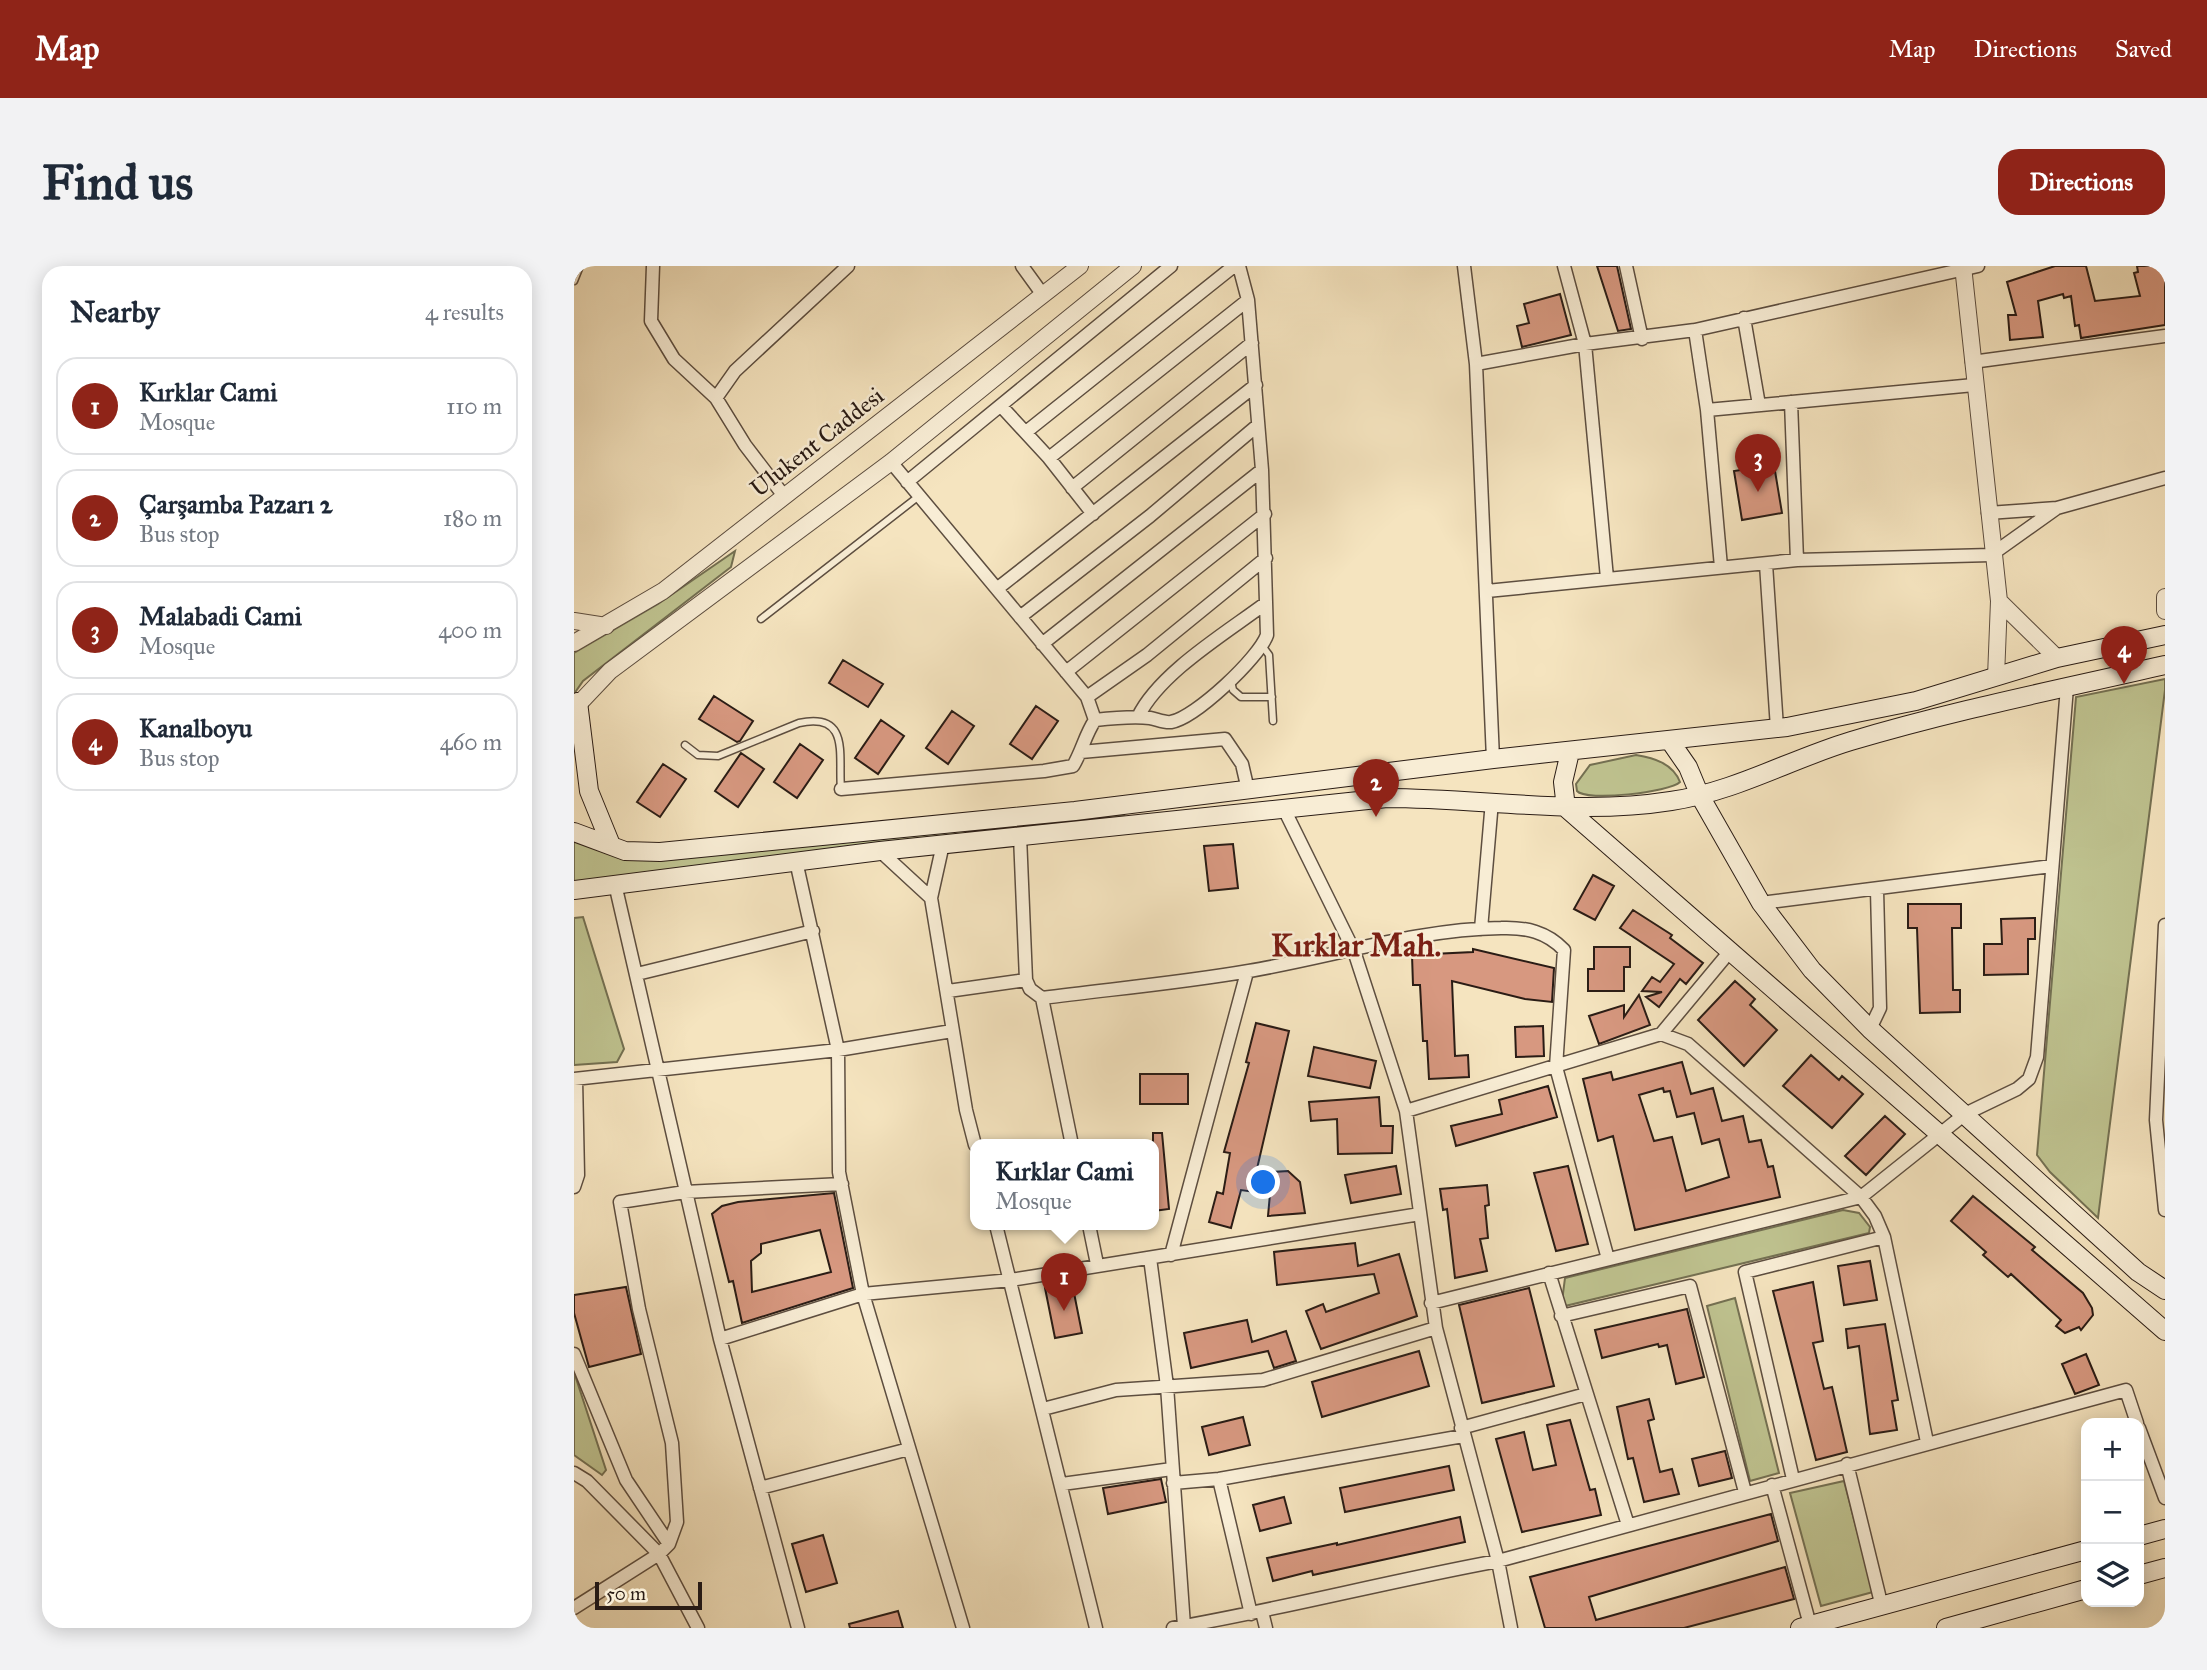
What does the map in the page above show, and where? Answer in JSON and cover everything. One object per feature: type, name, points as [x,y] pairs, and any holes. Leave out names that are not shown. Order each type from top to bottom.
[{"type":"main road","points":[[574,832],[625,850],[660,852],[1075,811],[1493,759],[1777,728],[1916,701],[2057,658],[2165,635]]},
{"type":"main road","points":[[574,890],[880,851],[1387,798],[1492,801],[1566,808],[1639,805],[1700,796],[1851,741],[2067,687],[2165,666]]},
{"type":"main road","points":[[576,705],[589,791],[611,845]]},
{"type":"main road","points":[[1670,741],[1688,767],[1700,796],[1761,903],[1812,970],[1870,1029],[2138,1272],[2165,1288]]},
{"type":"main road","points":[[1570,752],[1563,782],[1566,808],[2165,1331]]},
{"type":"main road","points":[[2144,1535],[2165,1529]]},
{"type":"main road","points":[[1805,1627],[2081,1551]]},
{"type":"main road","points":[[2144,1574],[2165,1568]]},
{"type":"main road","points":[[1946,1628],[2081,1590]]},
{"type":"street","points":[[653,266],[652,321],[674,359],[716,398],[745,445],[784,496]]},
{"type":"street","points":[[716,398],[735,371],[848,266]]},
{"type":"street","points":[[1022,266],[1043,295]]},
{"type":"street","name":"Ulukent Caddesi","points":[[574,643],[663,590],[1080,266]]},
{"type":"street","points":[[576,705],[610,671],[891,462],[1133,266]]},
{"type":"street","points":[[907,482],[1171,266]]},
{"type":"street","points":[[1027,432],[1237,266],[1248,300],[1252,343],[1265,514],[1267,635],[1263,647],[1231,679],[1193,710],[1171,722],[1138,718],[1095,720]]},
{"type":"street","points":[[1464,266],[1476,364],[1493,759]]},
{"type":"street","points":[[1564,266],[1585,344],[1607,578]]},
{"type":"street","points":[[1626,266],[1642,339]]},
{"type":"street","points":[[1476,364],[1585,344],[1642,339],[1695,330],[1968,268],[1974,386],[1998,601],[1996,677]]},
{"type":"street","points":[[1049,458],[1248,300]]},
{"type":"street","points":[[1744,318],[1759,405]]},
{"type":"street","points":[[1695,330],[1707,410],[1721,567]]},
{"type":"street","points":[[1972,362],[2165,336]]},
{"type":"street","points":[[1072,488],[1252,343]]},
{"type":"street","points":[[998,588],[1255,385]]},
{"type":"street","points":[[1707,410],[1974,386]]},
{"type":"street","points":[[1791,402],[1797,560]]},
{"type":"street","points":[[1001,406],[1027,432],[1093,514]]},
{"type":"street","points":[[1020,617],[1150,516],[1258,425]]},
{"type":"street","points":[[891,462],[1087,697],[1095,720]]},
{"type":"street","points":[[1042,644],[1262,470]]},
{"type":"street","points":[[1988,513],[2057,508],[2165,478]]},
{"type":"street","points":[[1487,590],[1797,560],[1991,555],[2057,508]]},
{"type":"street","points":[[1066,672],[1265,514]]},
{"type":"street","points":[[1087,697],[1147,655],[1266,558]]},
{"type":"street","points":[[1766,564],[1777,728]]},
{"type":"street","points":[[2165,597],[2165,611]]},
{"type":"street","points":[[1998,601],[2057,658]]},
{"type":"street","points":[[1138,718],[1147,699],[1157,690],[1266,603]]},
{"type":"street","points":[[574,621],[606,625]]},
{"type":"street","points":[[1431,1303],[1861,1197],[1965,1114],[2017,1089],[2034,1070],[2067,687]]},
{"type":"street","points":[[841,789],[1044,771],[1073,766],[1081,752],[1084,736],[1095,720]]},
{"type":"street","points":[[1081,752],[1224,739],[1242,764],[1248,790]]},
{"type":"street","points":[[1481,929],[1492,801]]},
{"type":"street","points":[[1283,807],[1354,951],[1406,1111],[1436,1328],[1498,1561],[1511,1628]]},
{"type":"street","points":[[1020,836],[1027,980],[1030,989],[1042,998],[1071,1139]]},
{"type":"street","points":[[943,844],[931,898],[948,991],[952,1031],[974,1139]]},
{"type":"street","points":[[880,851],[931,898]]},
{"type":"street","points":[[796,861],[838,1050],[842,1184],[863,1294],[964,1628]]},
{"type":"street","points":[[1761,903],[2052,866]]},
{"type":"street","points":[[615,884],[720,1339],[798,1628]]},
{"type":"street","points":[[1870,1029],[1880,1008],[1877,890]]},
{"type":"street","points":[[2165,925],[2157,1107],[2165,1210]]},
{"type":"street","points":[[1042,998],[1247,972],[1481,929],[1535,930],[1554,939],[1564,950],[1556,1067],[1608,1259]]},
{"type":"street","points":[[636,974],[813,931]]},
{"type":"street","points":[[1406,1111],[1661,1034],[1731,950]]},
{"type":"street","points":[[1171,1255],[1247,972]]},
{"type":"street","points":[[948,991],[1027,980]]},
{"type":"street","points":[[574,1186],[578,1175],[575,1079],[838,1050],[952,1031]]},
{"type":"street","points":[[1661,1034],[1688,1044],[1861,1197],[1875,1216],[1884,1237],[1927,1442]]},
{"type":"street","points":[[574,1608],[659,1554],[669,1544],[677,1522],[672,1443],[639,1309],[620,1202],[685,1192],[842,1184]]},
{"type":"street","points":[[720,1339],[863,1294],[1011,1280],[1420,1214]]},
{"type":"street","points":[[997,1230],[1096,1628]]},
{"type":"street","points":[[1090,1230],[1097,1264]]},
{"type":"street","points":[[1793,1479],[1745,1272],[1884,1237]]},
{"type":"street","points":[[1150,1258],[1167,1386],[1178,1627],[1257,1613],[1394,1580],[1498,1561],[1927,1442],[2126,1390],[2135,1418]]},
{"type":"street","points":[[1549,1273],[1628,1525]]},
{"type":"street","points":[[1561,1316],[1690,1286],[1745,1493]]},
{"type":"street","points":[[1043,1409],[1116,1390],[1263,1380],[1436,1328]]},
{"type":"street","points":[[574,1354],[626,1480],[669,1544]]},
{"type":"street","points":[[1173,1483],[1219,1479],[1462,1432],[1586,1394]]},
{"type":"street","points":[[2144,1442],[2165,1497]]},
{"type":"street","points":[[760,1488],[909,1449]]},
{"type":"street","points":[[1847,1464],[1882,1606]]},
{"type":"street","points":[[1062,1484],[1172,1469]]},
{"type":"street","points":[[574,1473],[587,1481],[659,1554],[698,1628]]},
{"type":"street","points":[[1219,1479],[1257,1613],[1266,1628]]},
{"type":"street","points":[[1772,1485],[1805,1627]]},
{"type":"lane","points":[[574,281],[580,266]]},
{"type":"lane","points":[[761,619],[919,496]]},
{"type":"lane","points":[[1263,647],[1269,655],[1273,721]]},
{"type":"lane","points":[[1231,679],[1233,690],[1241,697],[1272,697]]},
{"type":"lane","points":[[685,745],[698,755],[719,757],[799,723],[811,720],[826,724],[837,733],[842,747],[839,767],[841,789]]},
{"type":"green space","points":[[735,551],[731,567],[583,681],[574,694],[574,653],[658,604]]},
{"type":"green space","points":[[2165,679],[2098,1218],[2050,1172],[2037,1155],[2076,697]]},
{"type":"green space","points":[[1636,755],[1668,766],[1680,782],[1661,789],[1611,796],[1595,796],[1577,791],[1576,784],[1590,765]]},
{"type":"green space","points":[[1121,810],[1124,815],[574,882],[574,838],[607,853]]},
{"type":"green space","points":[[583,917],[624,1049],[617,1062],[574,1065],[574,918]]},
{"type":"green space","points":[[1843,1210],[1859,1213],[1870,1227],[1869,1233],[1565,1306],[1562,1301],[1565,1278]]},
{"type":"green space","points":[[1735,1298],[1779,1473],[1750,1481],[1707,1306]]},
{"type":"green space","points":[[574,1372],[606,1470],[602,1475],[574,1455]]},
{"type":"green space","points":[[1844,1481],[1873,1592],[1821,1606],[1790,1493]]},
{"type":"building","points":[[1597,266],[1617,266],[1631,329],[1618,331]]},
{"type":"building","points":[[2055,266],[2086,266],[2095,301],[2140,296],[2134,273],[2138,272],[2137,266],[2165,266],[2165,325],[2081,338],[2079,325],[2075,326],[2071,296],[2064,298],[2063,294],[2038,301],[2043,337],[2010,340],[2008,315],[2016,315],[2007,282]]},
{"type":"building","points":[[1560,294],[1571,335],[1522,347],[1517,326],[1529,323],[1524,304]]},
{"type":"building","points":[[1774,465],[1782,513],[1742,520],[1734,471]]},
{"type":"building","points":[[843,660],[883,684],[868,707],[829,683]]},
{"type":"building","points":[[714,696],[753,721],[740,741],[737,742],[699,719]]},
{"type":"building","points":[[1036,706],[1058,721],[1032,759],[1010,744]]},
{"type":"building","points":[[952,711],[974,726],[948,764],[926,748]]},
{"type":"building","points":[[881,720],[904,736],[878,774],[855,758]]},
{"type":"building","points":[[800,744],[823,760],[797,798],[774,782]]},
{"type":"building","points":[[741,753],[764,769],[738,807],[715,791]]},
{"type":"building","points":[[663,764],[686,779],[660,817],[637,802]]},
{"type":"building","points":[[1233,844],[1238,888],[1209,891],[1204,846]]},
{"type":"building","points":[[1593,875],[1614,886],[1595,920],[1574,909]]},
{"type":"building","points":[[1908,904],[1961,904],[1961,928],[1952,928],[1953,990],[1960,990],[1960,1012],[1920,1013],[1917,928],[1908,928]]},
{"type":"building","points":[[1633,910],[1672,935],[1670,938],[1703,963],[1686,984],[1680,979],[1659,1007],[1646,997],[1662,992],[1642,991],[1652,977],[1660,982],[1674,964],[1620,928]]},
{"type":"building","points":[[2035,918],[2035,939],[2028,939],[2028,974],[1984,975],[1984,944],[2002,944],[2001,919]]},
{"type":"building","points":[[1594,947],[1630,947],[1630,967],[1624,967],[1624,991],[1588,991],[1588,969],[1594,969]]},
{"type":"building","points":[[1473,949],[1554,968],[1552,1002],[1525,999],[1452,981],[1455,1056],[1468,1055],[1469,1077],[1429,1079],[1427,1041],[1423,1041],[1420,985],[1413,985],[1412,955],[1473,952]]},
{"type":"building","points":[[1735,981],[1755,999],[1750,1005],[1777,1030],[1744,1066],[1698,1020]]},
{"type":"building","points":[[1639,995],[1650,1025],[1599,1044],[1589,1016],[1624,1005],[1624,1017]]},
{"type":"building","points":[[1256,1023],[1289,1031],[1256,1173],[1288,1171],[1300,1182],[1305,1213],[1268,1216],[1270,1194],[1241,1190],[1231,1228],[1209,1222],[1217,1192],[1223,1194],[1230,1153],[1224,1152],[1249,1063],[1246,1062]]},
{"type":"building","points":[[1543,1026],[1544,1056],[1516,1057],[1515,1027]]},
{"type":"building","points":[[1314,1047],[1376,1061],[1370,1088],[1308,1076]]},
{"type":"building","points":[[1811,1055],[1839,1080],[1842,1076],[1863,1094],[1832,1128],[1783,1086]]},
{"type":"building","points":[[1682,1062],[1691,1094],[1713,1088],[1722,1121],[1743,1116],[1749,1142],[1761,1140],[1768,1167],[1773,1166],[1780,1197],[1635,1230],[1613,1136],[1598,1141],[1583,1079],[1611,1072],[1613,1080]],"holes":[[[1663,1088],[1664,1092],[1670,1091],[1677,1117],[1694,1113],[1702,1144],[1719,1139],[1729,1177],[1686,1191],[1672,1137],[1654,1141],[1639,1095]]]},
{"type":"building","points":[[1140,1074],[1188,1074],[1188,1104],[1140,1104]]},
{"type":"building","points":[[1548,1086],[1557,1117],[1456,1146],[1451,1126],[1502,1114],[1499,1100]]},
{"type":"building","points":[[1379,1097],[1381,1126],[1393,1126],[1392,1153],[1338,1154],[1337,1119],[1311,1121],[1309,1102]]},
{"type":"building","points":[[1885,1116],[1905,1134],[1866,1175],[1845,1156]]},
{"type":"building","points":[[1153,1133],[1162,1133],[1169,1209],[1159,1210],[1159,1139],[1153,1139]]},
{"type":"building","points":[[1396,1166],[1401,1194],[1351,1203],[1345,1175]]},
{"type":"building","points":[[1568,1166],[1588,1244],[1556,1251],[1534,1173]]},
{"type":"building","points":[[1487,1185],[1489,1205],[1485,1206],[1488,1238],[1480,1239],[1487,1271],[1455,1278],[1447,1209],[1443,1210],[1440,1189]]},
{"type":"building","points":[[834,1193],[853,1288],[742,1323],[733,1281],[729,1282],[712,1214],[722,1206],[738,1202]],"holes":[[[820,1230],[831,1272],[752,1292],[751,1261],[761,1253],[761,1244]]]},
{"type":"building","points":[[1973,1196],[2035,1247],[2032,1250],[2083,1293],[2093,1315],[2081,1330],[2079,1327],[2065,1333],[2056,1326],[2061,1320],[2011,1274],[2008,1277],[1983,1255],[1986,1252],[1951,1221]]},
{"type":"building","points":[[1355,1243],[1358,1266],[1399,1254],[1417,1316],[1321,1349],[1306,1311],[1323,1304],[1326,1312],[1379,1293],[1374,1274],[1277,1285],[1274,1252]]},
{"type":"building","points":[[1870,1261],[1877,1300],[1844,1305],[1838,1266]]},
{"type":"building","points":[[1813,1282],[1823,1341],[1813,1343],[1824,1389],[1832,1387],[1847,1452],[1816,1460],[1773,1291]]},
{"type":"building","points":[[1072,1283],[1082,1333],[1055,1338],[1045,1288]]},
{"type":"building","points":[[626,1287],[641,1354],[589,1367],[574,1313],[574,1295]]},
{"type":"building","points":[[1529,1288],[1554,1386],[1482,1403],[1459,1305]]},
{"type":"building","points":[[1687,1309],[1704,1377],[1676,1384],[1667,1345],[1659,1347],[1658,1344],[1602,1358],[1595,1330]]},
{"type":"building","points":[[1247,1320],[1252,1342],[1286,1331],[1296,1361],[1274,1368],[1268,1351],[1191,1368],[1184,1333]]},
{"type":"building","points":[[1885,1324],[1898,1400],[1892,1401],[1897,1430],[1870,1434],[1859,1346],[1848,1348],[1846,1329]]},
{"type":"building","points":[[1419,1351],[1429,1386],[1322,1417],[1312,1382]]},
{"type":"building","points":[[2086,1354],[2099,1385],[2075,1394],[2062,1364]]},
{"type":"building","points":[[1649,1399],[1654,1419],[1648,1421],[1660,1472],[1672,1469],[1679,1494],[1644,1502],[1633,1458],[1628,1459],[1617,1407]]},
{"type":"building","points":[[1243,1417],[1250,1445],[1209,1455],[1202,1427]]},
{"type":"building","points":[[1570,1420],[1590,1490],[1595,1489],[1601,1515],[1522,1532],[1496,1439],[1524,1432],[1533,1470],[1556,1465],[1547,1425]]},
{"type":"building","points":[[1725,1451],[1732,1478],[1699,1486],[1692,1459]]},
{"type":"building","points":[[1449,1466],[1454,1490],[1345,1512],[1340,1488]]},
{"type":"building","points":[[1161,1479],[1166,1502],[1108,1514],[1103,1488]]},
{"type":"building","points":[[1284,1497],[1291,1523],[1260,1531],[1253,1505]]},
{"type":"building","points":[[1771,1514],[1778,1541],[1589,1597],[1596,1620],[1785,1567],[1794,1599],[1684,1628],[1545,1628],[1530,1577]]},
{"type":"building","points":[[1460,1517],[1465,1542],[1273,1581],[1267,1558]]},
{"type":"building","points":[[823,1535],[837,1583],[806,1592],[792,1544]]},
{"type":"building","points":[[898,1611],[903,1628],[850,1628],[849,1624]]},
{"type":"place","name":"Malabadi Cami","points":[[1758,492]]},
{"type":"place","name":"Kanalboyu","points":[[2124,684]]},
{"type":"place","name":"Çarşamba Pazarı 2","points":[[1376,817]]},
{"type":"place","name":"Kırklar Cami","points":[[1064,1311]]},
{"type":"district","name":"Kırklar Mah.","points":[[1356,945]]}]
